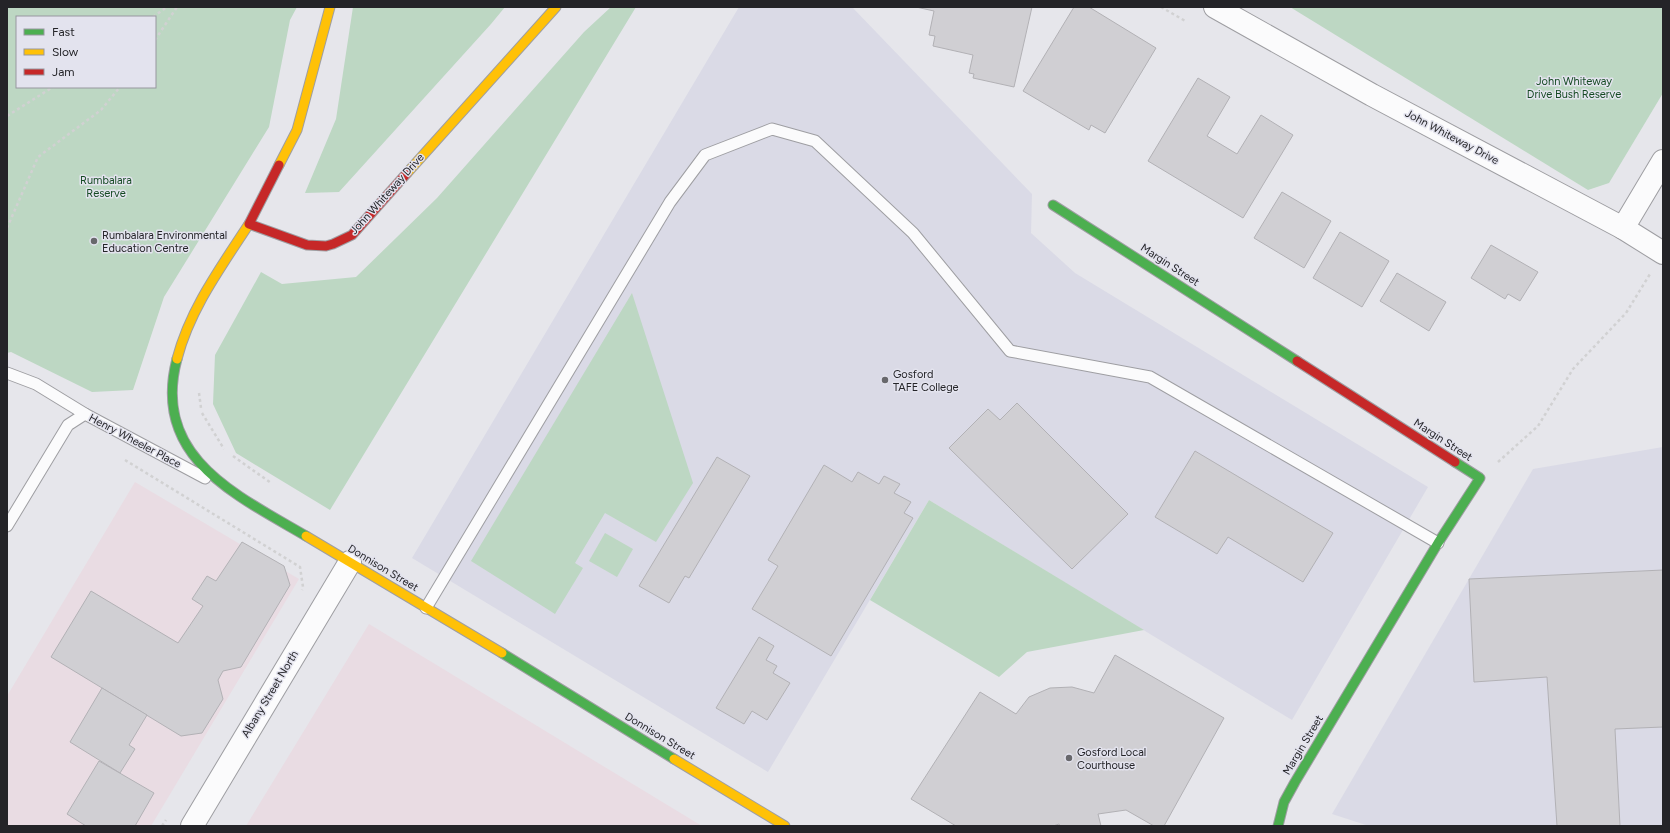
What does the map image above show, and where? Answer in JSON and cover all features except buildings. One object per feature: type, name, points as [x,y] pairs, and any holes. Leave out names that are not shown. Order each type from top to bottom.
[{"type":"street","points":[[249,224],[297,130],[330,7]]},
{"type":"street","name":"John Whiteway Drive","points":[[249,224],[311,246],[326,246],[333,244],[352,234],[556,7]]},
{"type":"street","name":"John Whiteway Drive","points":[[1215,7],[1372,95],[1623,228],[1663,253]]},
{"type":"street","points":[[1623,228],[1663,161]]},
{"type":"street","name":"Margin Street","points":[[1053,205],[1480,478],[1438,543],[1295,782],[1284,802],[1278,826]]},
{"type":"street","name":"Donnison Street","points":[[249,224],[193,314],[180,343],[174,370],[172,398],[176,425],[188,452],[212,476],[243,498],[785,826]]},
{"type":"street","name":"Albany Street North","points":[[192,826],[350,562]]},
{"type":"lane","points":[[426,608],[670,202],[705,155],[772,130],[815,140],[913,233],[1010,351],[1150,377],[1438,543]]},
{"type":"lane","points":[[7,373],[36,384],[85,414]]},
{"type":"lane","name":"Henry Wheeler Place","points":[[7,526],[68,425],[85,414],[243,498]]},
{"type":"path","points":[[154,16],[167,7]]},
{"type":"path","points":[[156,38],[177,7]]},
{"type":"path","points":[[1161,7],[1187,22]]},
{"type":"path","points":[[7,116],[51,88]]},
{"type":"path","points":[[7,228],[38,157],[101,110],[119,88]]},
{"type":"path","points":[[1480,478],[1538,426],[1573,369],[1626,313],[1663,253]]},
{"type":"path","points":[[199,392],[202,414],[226,452]]},
{"type":"path","points":[[232,456],[273,485]]},
{"type":"path","points":[[119,457],[300,567],[303,587],[299,594]]},
{"type":"path","points":[[162,826],[166,819]]},
{"type":"shaded area","name":"Gosford TAFE College","points":[[739,7],[852,7],[1032,194],[1031,233],[1075,273],[1428,487],[1292,720],[929,500],[768,772],[412,558]]},
{"type":"shaded area","points":[[1663,447],[1663,826],[1369,826],[1332,814],[1533,469]]},
{"type":"shaded area","points":[[135,482],[299,579],[151,826],[7,826],[7,696]]},
{"type":"shaded area","points":[[369,624],[702,826],[246,826]]},
{"type":"green space","name":"Rumbalara Reserve","points":[[7,7],[297,7],[290,20],[269,127],[164,297],[133,390],[92,392],[11,352],[7,353]]},
{"type":"green space","points":[[353,7],[505,7],[339,192],[305,193],[336,119]]},
{"type":"green space","points":[[611,7],[636,7],[330,510],[236,453],[213,404],[215,355],[261,272],[282,284],[356,277],[437,198],[584,32]]},
{"type":"green space","name":"John Whiteway Drive Bush Reserve","points":[[1290,7],[1663,7],[1663,93],[1609,183],[1588,190]]},
{"type":"green space","points":[[632,293],[693,483],[656,542],[605,513],[575,563],[583,568],[555,614],[471,561]]},
{"type":"green space","points":[[929,500],[1144,630],[1027,652],[999,677],[870,600]]},
{"type":"green space","points":[[605,533],[633,549],[617,577],[589,561]]},
{"type":"traffic: fast","points":[[1053,205],[1297,361]]},
{"type":"traffic: fast","points":[[177,359],[172,393],[176,422],[188,447],[206,469],[228,488],[253,505],[306,536]]},
{"type":"traffic: fast","points":[[1278,826],[1284,802],[1295,782],[1438,543],[1480,478],[1455,462]]},
{"type":"traffic: fast","points":[[502,653],[674,759]]},
{"type":"traffic: slow","points":[[279,165],[297,130],[330,7]]},
{"type":"traffic: slow","points":[[407,173],[556,7]]},
{"type":"traffic: slow","points":[[177,359],[190,323],[207,289],[249,224]]},
{"type":"traffic: slow","points":[[306,536],[502,653]]},
{"type":"traffic: slow","points":[[674,759],[785,826]]},
{"type":"traffic: jam","points":[[279,165],[249,224],[307,245],[326,246],[352,235],[407,173]]},
{"type":"traffic: jam","points":[[1297,361],[1455,462]]},
{"type":"place","name":"Rumbalara Environmental Education Centre","points":[[94,241]]},
{"type":"place","name":"Gosford TAFE College","points":[[885,380]]},
{"type":"place","name":"Gosford Local Courthouse","points":[[1069,758]]}]
